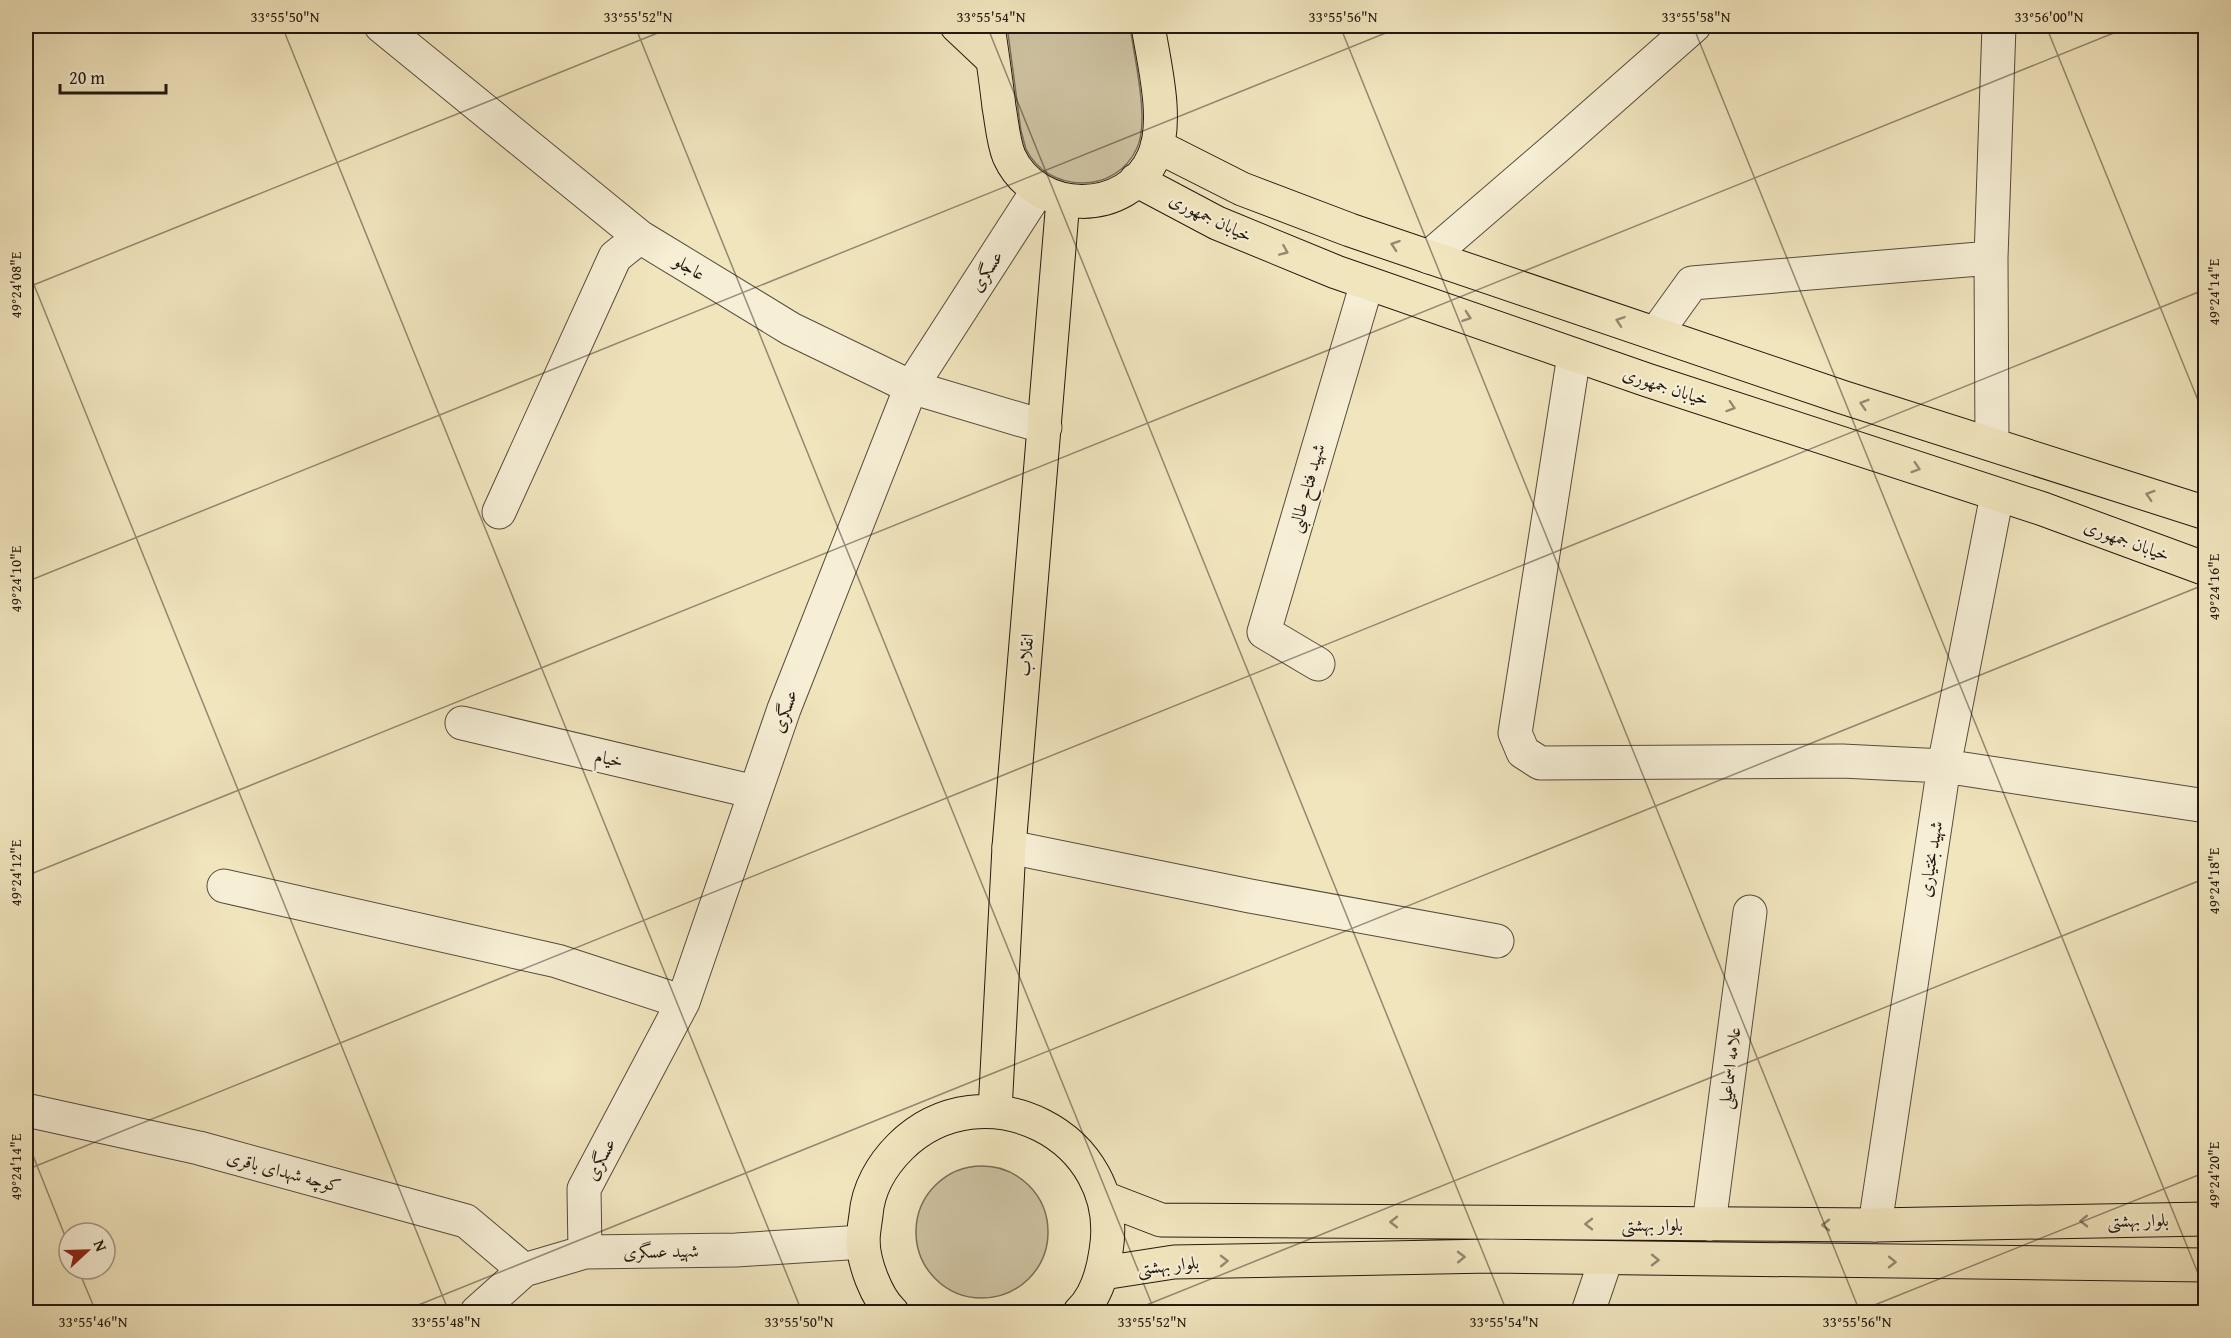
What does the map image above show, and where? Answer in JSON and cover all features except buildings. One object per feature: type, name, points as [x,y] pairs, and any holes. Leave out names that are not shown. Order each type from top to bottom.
[{"type":"main road","points":[[957,26],[993,60]]},
{"type":"main road","points":[[988,26],[1003,135],[1009,156],[1021,175],[1051,195],[1081,203],[1103,200],[1124,190],[1136,180],[1154,157],[1160,135],[1161,114],[1148,26]]},
{"type":"main road","points":[[1157,146],[1242,189],[1428,257],[1842,397],[2205,513]]},
{"type":"main road","name":"خیابان جمهوری","points":[[1136,180],[1218,223],[1336,272],[1997,495],[2205,569]]},
{"type":"main road","name":"انقلاب","points":[[995,1111],[1009,847],[1045,427],[1051,195]]},
{"type":"main road","points":[[892,1312],[871,1278],[863,1242],[867,1200],[885,1162],[915,1133],[953,1115],[995,1111],[1030,1119],[1062,1138],[1088,1165],[1104,1198],[1109,1236],[1103,1273],[1085,1308],[1080,1312]]},
{"type":"main road","name":"بلوار بهشتی","points":[[1104,1198],[1161,1221],[1875,1225],[2205,1219]]},
{"type":"main road","name":"بلوار بهشتی","points":[[1103,1273],[1174,1262],[1491,1257],[2205,1265]]},
{"type":"street","name":"عاجلو","points":[[381,26],[640,237],[791,329],[911,387],[1045,427]]},
{"type":"street","points":[[1428,257],[1694,26]]},
{"type":"street","points":[[1992,444],[1991,258],[1999,26]]},
{"type":"street","name":"عسگری","points":[[585,1252],[584,1189],[683,1002],[784,709],[911,387],[1051,195]]},
{"type":"street","points":[[500,512],[615,257],[640,237]]},
{"type":"street","points":[[1656,333],[1692,283],[1991,258]]},
{"type":"street","name":"شهید فتاح طالبی","points":[[1318,664],[1264,632],[1367,283]]},
{"type":"street","points":[[1574,354],[1515,733],[1522,752],[1540,763],[1842,761],[1944,766],[2205,806]]},
{"type":"street","name":"شهید بختیاری","points":[[1875,1225],[1944,766],[1997,495]]},
{"type":"street","name":"خیام","points":[[462,723],[755,792]]},
{"type":"street","points":[[1009,847],[1250,896],[1497,941]]},
{"type":"street","points":[[224,886],[557,961],[683,1002]]},
{"type":"street","name":"علامه اسماعیلی","points":[[1709,1224],[1750,912]]},
{"type":"street","name":"کوچه شهدای باقری","points":[[26,1110],[199,1148],[466,1221],[524,1270]]},
{"type":"street","name":"شهید عسگری","points":[[477,1312],[524,1270],[585,1252],[736,1250],[863,1242]]},
{"type":"street","points":[[1588,1312],[1606,1259]]},
{"type":"shaded area","points":[[1007,26],[1130,26],[1142,105],[1141,136],[1137,148],[1127,163],[1114,174],[1098,181],[1082,183],[1065,181],[1036,164],[1026,149],[1021,131]]},
{"type":"shaded area","points":[[982,1166],[1007,1171],[1029,1185],[1043,1207],[1048,1232],[1043,1257],[1029,1279],[1007,1293],[982,1298],[957,1293],[935,1279],[921,1257],[916,1232],[921,1207],[935,1185],[957,1171]]}]
